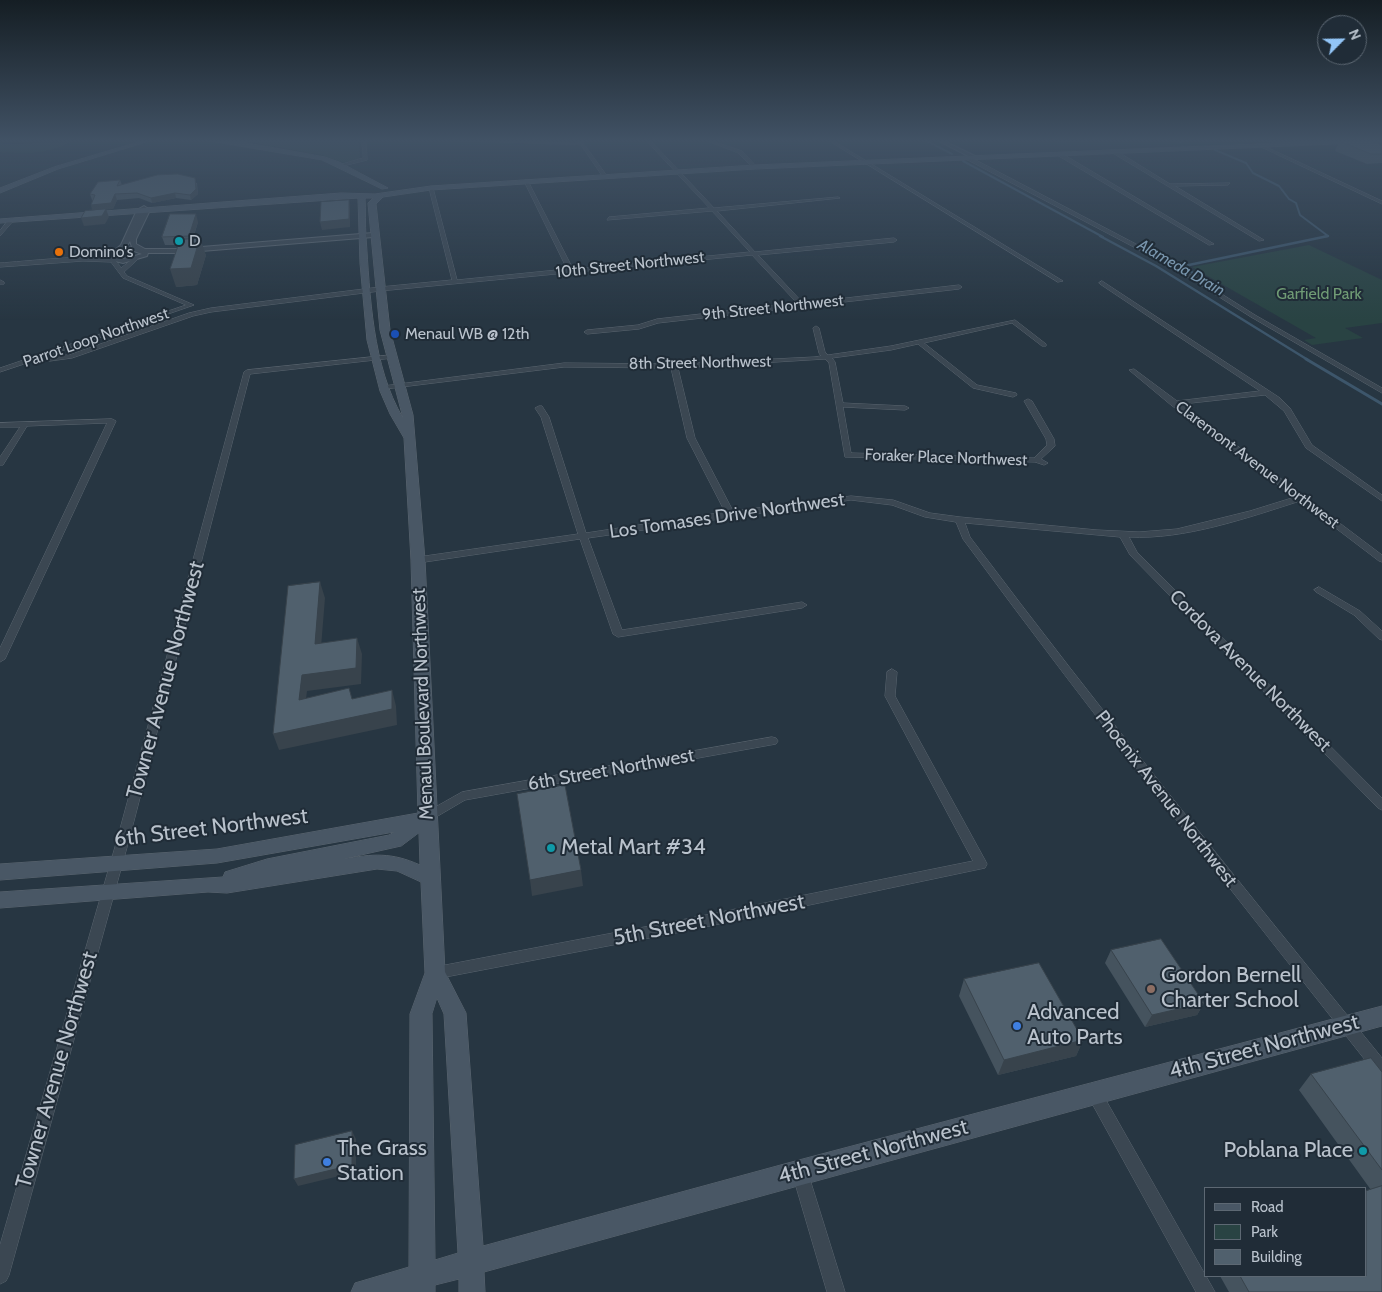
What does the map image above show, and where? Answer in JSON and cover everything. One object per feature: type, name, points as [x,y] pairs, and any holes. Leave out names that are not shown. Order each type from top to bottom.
[{"type":"main road","points":[[0,220],[256,200]]},
{"type":"main road","name":"Menaul Boulevard Northwest","points":[[363,200],[362,236],[372,339],[395,417],[408,436]]},
{"type":"main road","name":"Menaul Boulevard Northwest","points":[[375,200],[372,203],[373,235],[385,330],[408,415],[418,560],[426,818],[431,878],[435,973],[421,1014],[422,1284]]},
{"type":"main road","points":[[0,220],[144,209]]},
{"type":"main road","name":"6th Street Northwest","points":[[0,872],[217,856],[265,849],[426,818]]},
{"type":"main road","name":"6th Street Northwest","points":[[208,884],[267,867],[394,841],[426,818]]},
{"type":"main road","name":"6th Street Northwest","points":[[0,900],[208,884],[227,885],[377,860],[400,864],[431,878]]},
{"type":"main road","name":"Menaul Boulevard Northwest","points":[[435,973],[455,1013],[472,1292]]},
{"type":"main road","name":"4th Street Northwest","points":[[364,1292],[422,1284],[471,1264],[800,1172],[1382,1016]]},
{"type":"street","points":[[432,200],[455,282]]},
{"type":"street","points":[[536,200],[571,271]]},
{"type":"street","points":[[706,200],[802,305]]},
{"type":"street","points":[[609,219],[812,200]]},
{"type":"street","points":[[929,200],[1060,281]]},
{"type":"street","points":[[1050,200],[1172,265],[1253,316],[1382,391]]},
{"type":"street","points":[[1137,200],[1211,244]]},
{"type":"street","points":[[1194,200],[1261,240]]},
{"type":"street","points":[[142,252],[133,245],[133,239],[144,209]]},
{"type":"street","points":[[114,256],[124,246],[144,209]]},
{"type":"street","points":[[0,234],[11,220]]},
{"type":"street","points":[[0,266],[142,252],[177,251],[373,235]]},
{"type":"street","name":"10th Street Northwest","points":[[39,357],[50,360],[70,357],[201,311],[380,289],[894,240]]},
{"type":"street","points":[[114,256],[121,271],[142,252]]},
{"type":"street","points":[[114,256],[135,260]]},
{"type":"street","name":"Parrot Loop Northwest","points":[[0,370],[192,305],[125,277],[121,271]]},
{"type":"street","points":[[1102,283],[1266,393],[1287,410],[1308,446],[1382,499]]},
{"type":"street","name":"9th Street Northwest","points":[[587,332],[639,327],[657,321],[959,288]]},
{"type":"street","name":"8th Street Northwest","points":[[385,387],[564,365],[674,366],[827,358],[919,342],[1013,321],[1044,346]]},
{"type":"street","points":[[816,328],[822,353],[832,362],[839,405],[905,408]]},
{"type":"street","points":[[919,342],[975,386],[1013,395]]},
{"type":"street","points":[[377,358],[391,357]]},
{"type":"street","name":"Towner Avenue Northwest","points":[[0,1275],[116,864],[247,372],[377,358]]},
{"type":"street","points":[[674,366],[691,438],[730,514]]},
{"type":"street","name":"Claremont Avenue Northwest","points":[[1132,370],[1382,559]]},
{"type":"street","points":[[1174,403],[1266,393]]},
{"type":"street","name":"Foraker Place Northwest","points":[[839,405],[848,455],[1040,462],[1051,446],[1050,438],[1028,400]]},
{"type":"street","points":[[539,408],[546,417],[583,536],[618,634],[802,605]]},
{"type":"street","points":[[0,425],[112,421],[0,659]]},
{"type":"street","points":[[0,464],[25,424]]},
{"type":"street","name":"Los Tomases Drive Northwest","points":[[418,560],[851,498],[893,503],[928,515],[960,520],[1123,534],[1159,534],[1177,532],[1253,513],[1300,498]]},
{"type":"street","name":"Phoenix Avenue Northwest","points":[[960,520],[966,537],[1059,662],[1382,1070]]},
{"type":"street","name":"Cordova Avenue Northwest","points":[[1123,534],[1133,553],[1382,804]]},
{"type":"street","points":[[1319,590],[1357,612],[1382,637]]},
{"type":"street","name":"5th Street Northwest","points":[[435,973],[686,925],[981,864],[890,696],[892,672]]},
{"type":"street","name":"6th Street Northwest","points":[[426,818],[462,796],[772,742]]},
{"type":"street","points":[[1094,1093],[1206,1292]]},
{"type":"street","points":[[800,1172],[836,1292]]},
{"type":"green space","name":"Garfield Park","points":[[1309,245],[1382,280],[1382,323],[1345,328],[1363,338],[1312,345],[1304,340],[1316,338],[1192,267]]},
{"type":"building","points":[[93,200],[112,200],[111,203],[91,205]]},
{"type":"building","points":[[349,200],[349,219],[320,222],[321,202]]},
{"type":"building","points":[[106,209],[102,216],[81,218],[85,211]]},
{"type":"building","points":[[170,214],[196,214],[189,236],[162,237]]},
{"type":"building","points":[[200,238],[191,268],[170,269],[180,240]]},
{"type":"building","points":[[320,582],[315,644],[357,638],[356,668],[302,675],[299,700],[349,688],[352,699],[392,690],[392,709],[273,734],[288,586]]},
{"type":"building","name":"Metal Mart #34","points":[[565,785],[581,870],[530,880],[517,794]]},
{"type":"building","name":"Gordon Bernell Charter School","points":[[1161,939],[1204,1003],[1152,1015],[1111,950]]},
{"type":"building","name":"Advanced Auto Parts","points":[[1039,963],[1083,1040],[1004,1060],[964,979]]},
{"type":"building","points":[[1371,1058],[1382,1072],[1382,1170],[1311,1074]]},
{"type":"building","name":"The Grass Station","points":[[352,1131],[352,1165],[294,1179],[295,1145]]},
{"type":"building","points":[[1382,1186],[1382,1292],[1249,1292],[1241,1277],[1367,1277],[1367,1191]]},
{"type":"waterway","name":"Alameda Drain","points":[[1035,200],[1103,237]]},
{"type":"waterway","points":[[1291,200],[1296,203],[1300,215],[1328,236]]},
{"type":"waterway","name":"Alameda Drain","points":[[1100,236],[1156,266],[1308,360]]},
{"type":"waterway","points":[[1194,274],[1184,266],[1328,236]]},
{"type":"waterway","points":[[1323,237],[1328,236]]},
{"type":"waterway","name":"Alameda Drain","points":[[1306,359],[1382,404]]},
{"type":"place","name":"D","points":[[179,241]]},
{"type":"place","name":"Domino's","points":[[59,252]]},
{"type":"place","name":"Menaul WB @ 12th","points":[[395,334]]},
{"type":"place","name":"Metal Mart #34","points":[[551,848]]},
{"type":"place","name":"Gordon Bernell Charter School","points":[[1151,989]]},
{"type":"place","name":"Advanced Auto Parts","points":[[1017,1026]]},
{"type":"place","name":"Poblana Place","points":[[1363,1151]]},
{"type":"place","name":"The Grass Station","points":[[327,1162]]}]
